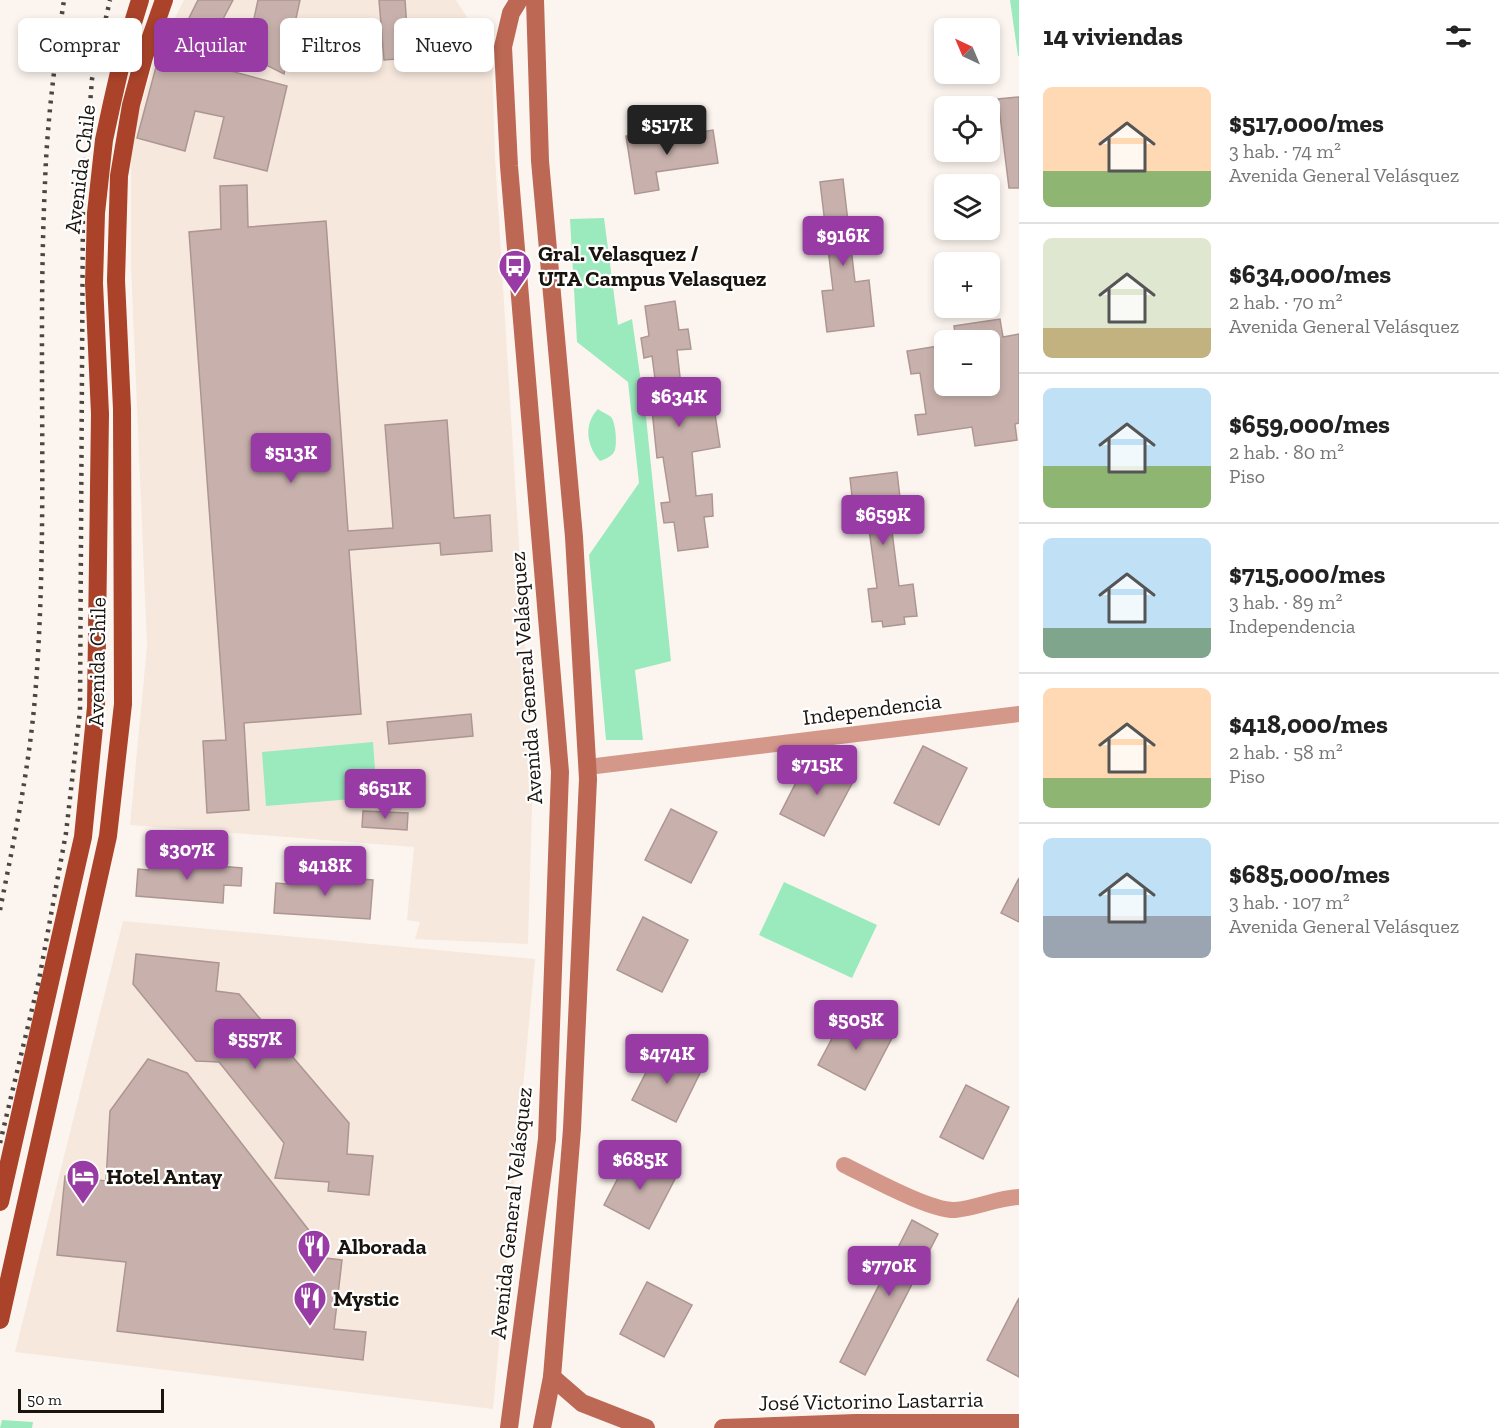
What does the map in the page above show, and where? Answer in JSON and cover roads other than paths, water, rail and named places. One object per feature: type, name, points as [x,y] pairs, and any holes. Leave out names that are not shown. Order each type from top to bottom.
[{"type":"main road","name":"Avenida Chile","points":[[0,1202],[83,837],[96,707],[100,414],[95,294],[96,213],[103,149],[112,103],[140,0]]},
{"type":"main road","name":"Avenida Chile","points":[[0,1320],[108,836],[123,704],[122,421],[116,244],[119,176],[131,105],[144,57],[164,0]]},
{"type":"main road","name":"Avenida General Velásquez","points":[[509,1428],[547,1139],[560,772],[511,189],[504,70],[503,48],[511,13],[519,0]]},
{"type":"main road","points":[[535,0],[540,161],[574,537],[588,767],[572,1129],[552,1377],[542,1428]]},
{"type":"main road","points":[[94,726],[121,728]]},
{"type":"main road","points":[[552,1377],[582,1403],[646,1428]]},
{"type":"main road","name":"José Victorino Lastarria","points":[[723,1428],[1019,1423]]},
{"type":"street","name":"Independencia","points":[[588,767],[1019,714]]},
{"type":"street","points":[[844,1166],[928,1205],[954,1210],[1019,1197]]},
{"type":"railway","points":[[0,910],[25,778],[35,697],[41,569],[45,183],[52,91],[64,0]]},
{"type":"railway","points":[[0,1143],[39,980],[66,833],[80,711],[83,197],[92,79],[110,0]]},
{"type":"place","name":"Gral. Velasquez / UTA Campus Velasquez","points":[[515,295]]},
{"type":"place","name":"Hotel Antay","points":[[83,1205]]},
{"type":"place","name":"Alborada","points":[[314,1275]]},
{"type":"place","name":"Mystic","points":[[310,1327]]}]
